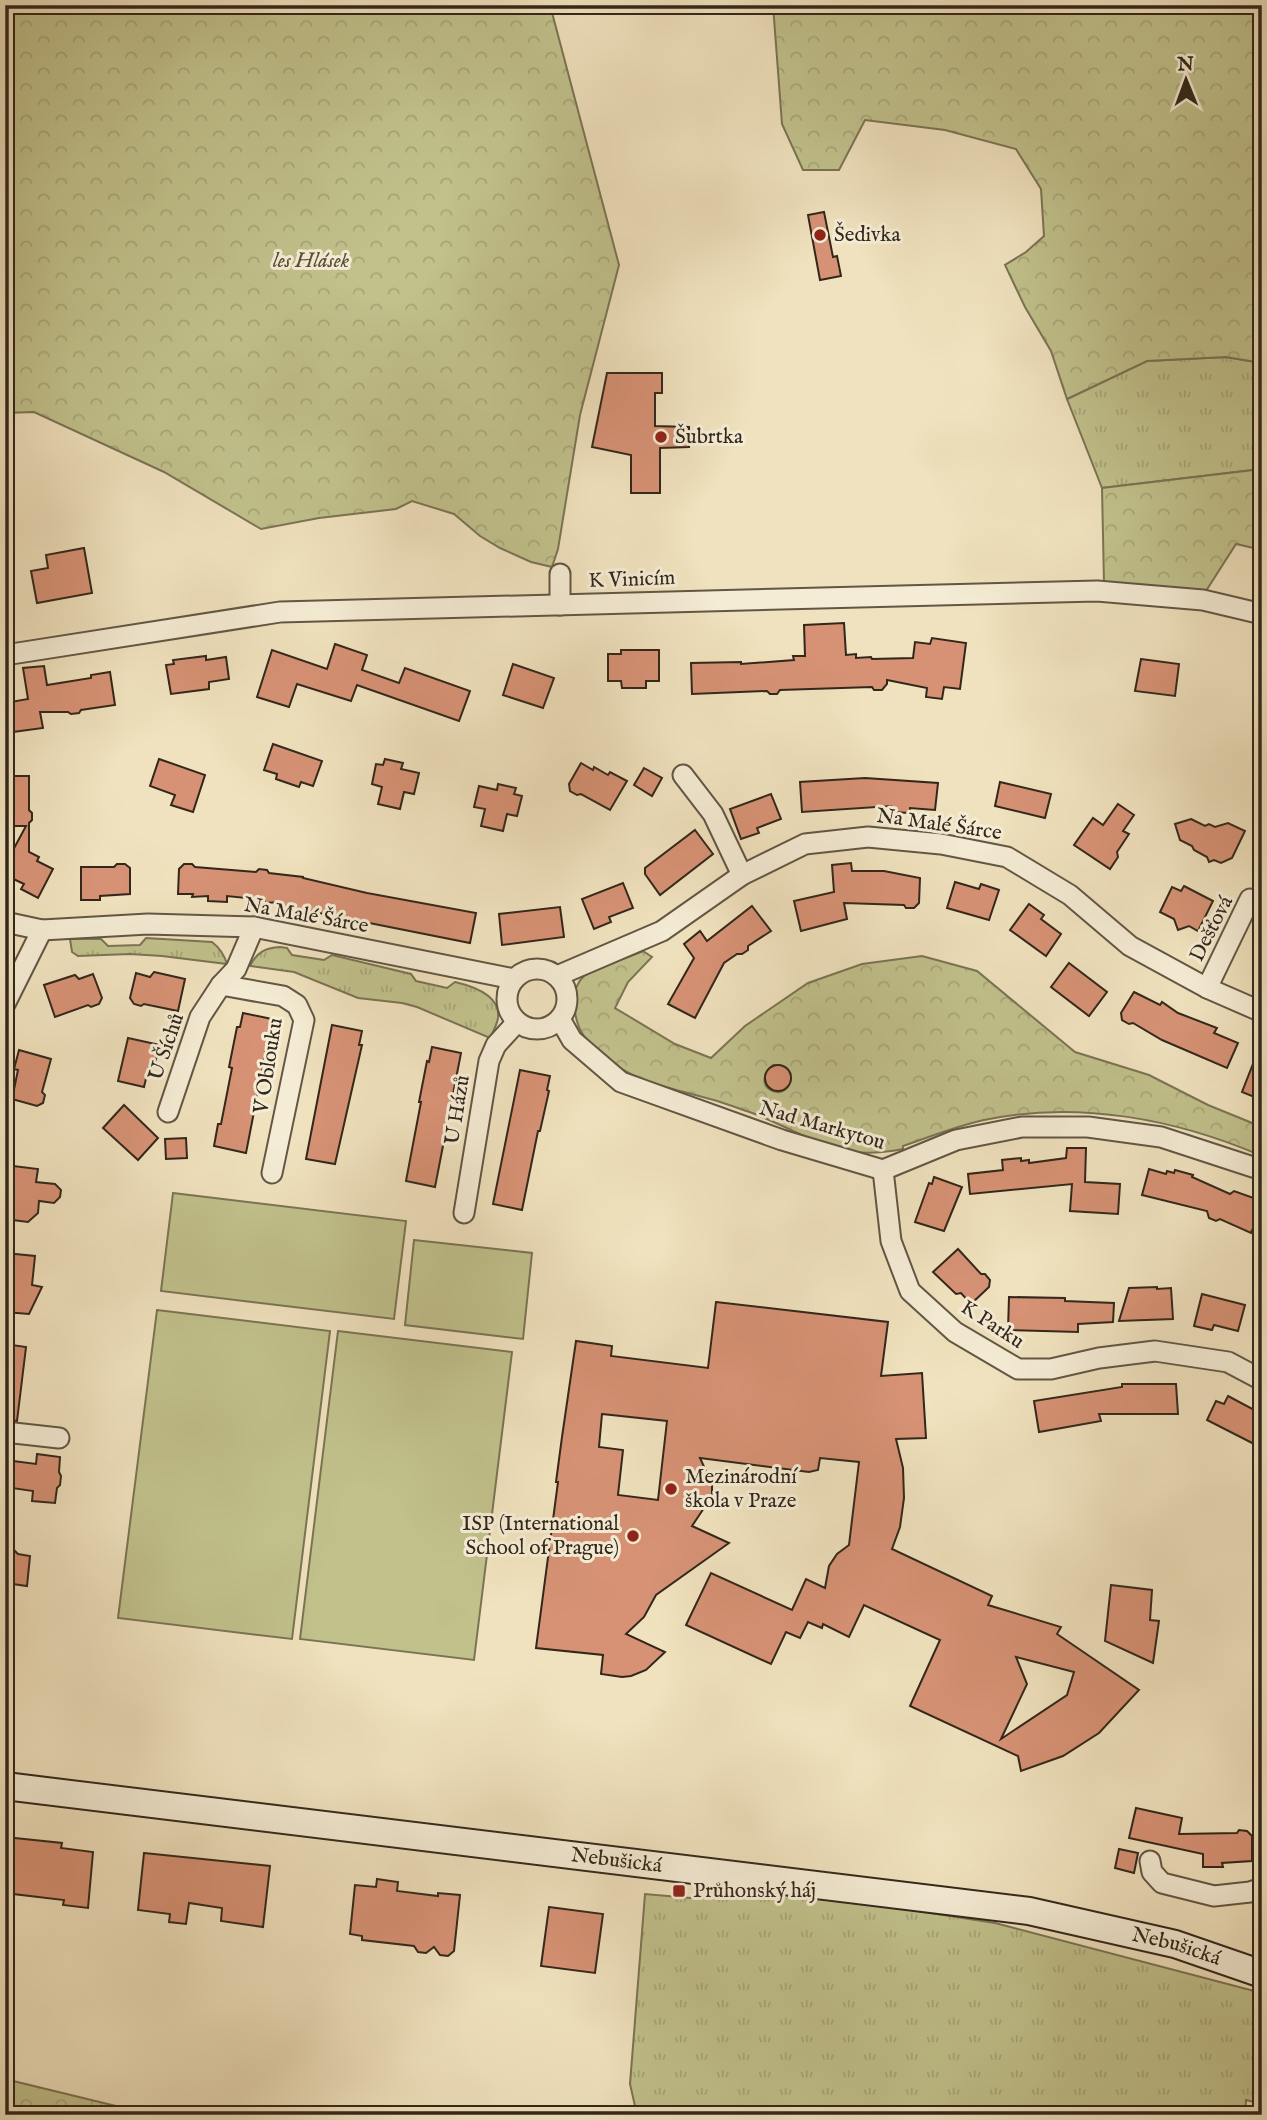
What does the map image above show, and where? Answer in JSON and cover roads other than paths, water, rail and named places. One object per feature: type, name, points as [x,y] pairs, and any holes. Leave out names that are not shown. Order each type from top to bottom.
[{"type":"street","points":[[560,574],[560,605]]},
{"type":"street","name":"K Vinicím","points":[[5,656],[280,612],[1097,591],[1203,600],[1262,614]]},
{"type":"street","points":[[683,775],[713,814],[742,875]]},
{"type":"street","name":"Na Malé Šárce","points":[[5,922],[42,930],[148,924],[254,927],[514,979],[521,972],[530,969],[549,970],[557,976],[662,931],[742,875],[805,844],[869,837],[941,844],[1007,857],[1070,895],[1130,946],[1207,988],[1262,1012]]},
{"type":"street","name":"Dešťová","points":[[1207,988],[1250,899],[1262,903]]},
{"type":"street","name":"U Šíchů","points":[[168,1112],[200,1017],[221,985],[236,969],[254,927]]},
{"type":"street","points":[[5,1004],[42,930]]},
{"type":"street","points":[[514,979],[506,996],[510,1015],[525,1027],[534,1029],[553,1025],[560,1019],[568,1001],[567,992],[557,976]]},
{"type":"street","name":"V Oblouku","points":[[221,985],[283,996],[297,1005],[304,1020],[272,1173]]},
{"type":"street","name":"Nad Markytou","points":[[560,1019],[572,1040],[621,1082],[782,1140],[883,1170],[956,1140],[1022,1127],[1088,1127],[1161,1137],[1262,1170]]},
{"type":"street","name":"U Házů","points":[[464,1213],[489,1061],[496,1045],[517,1022]]},
{"type":"street","name":"K Parku","points":[[883,1170],[891,1241],[911,1291],[955,1332],[1018,1369],[1051,1369],[1099,1358],[1155,1351],[1228,1362],[1262,1380]]},
{"type":"street","points":[[5,1432],[59,1438]]},
{"type":"street","name":"Nebušická","points":[[5,1786],[1029,1911],[1175,1944],[1262,1973]]},
{"type":"street","points":[[1150,1861],[1152,1872],[1162,1883],[1214,1896],[1262,1888]]},
{"type":"place","name":"Šedivka","points":[[820,235]]},
{"type":"place","name":"Šubrtka","points":[[661,437]]},
{"type":"place","name":"Mezinárodní škola v Praze","points":[[671,1489]]},
{"type":"place","name":"ISP (International School of Prague)","points":[[633,1536]]},
{"type":"place","name":"Průhonský háj","points":[[679,1891]]},
{"type":"park label","name":"les Hlásek","points":[[311,261]]}]
